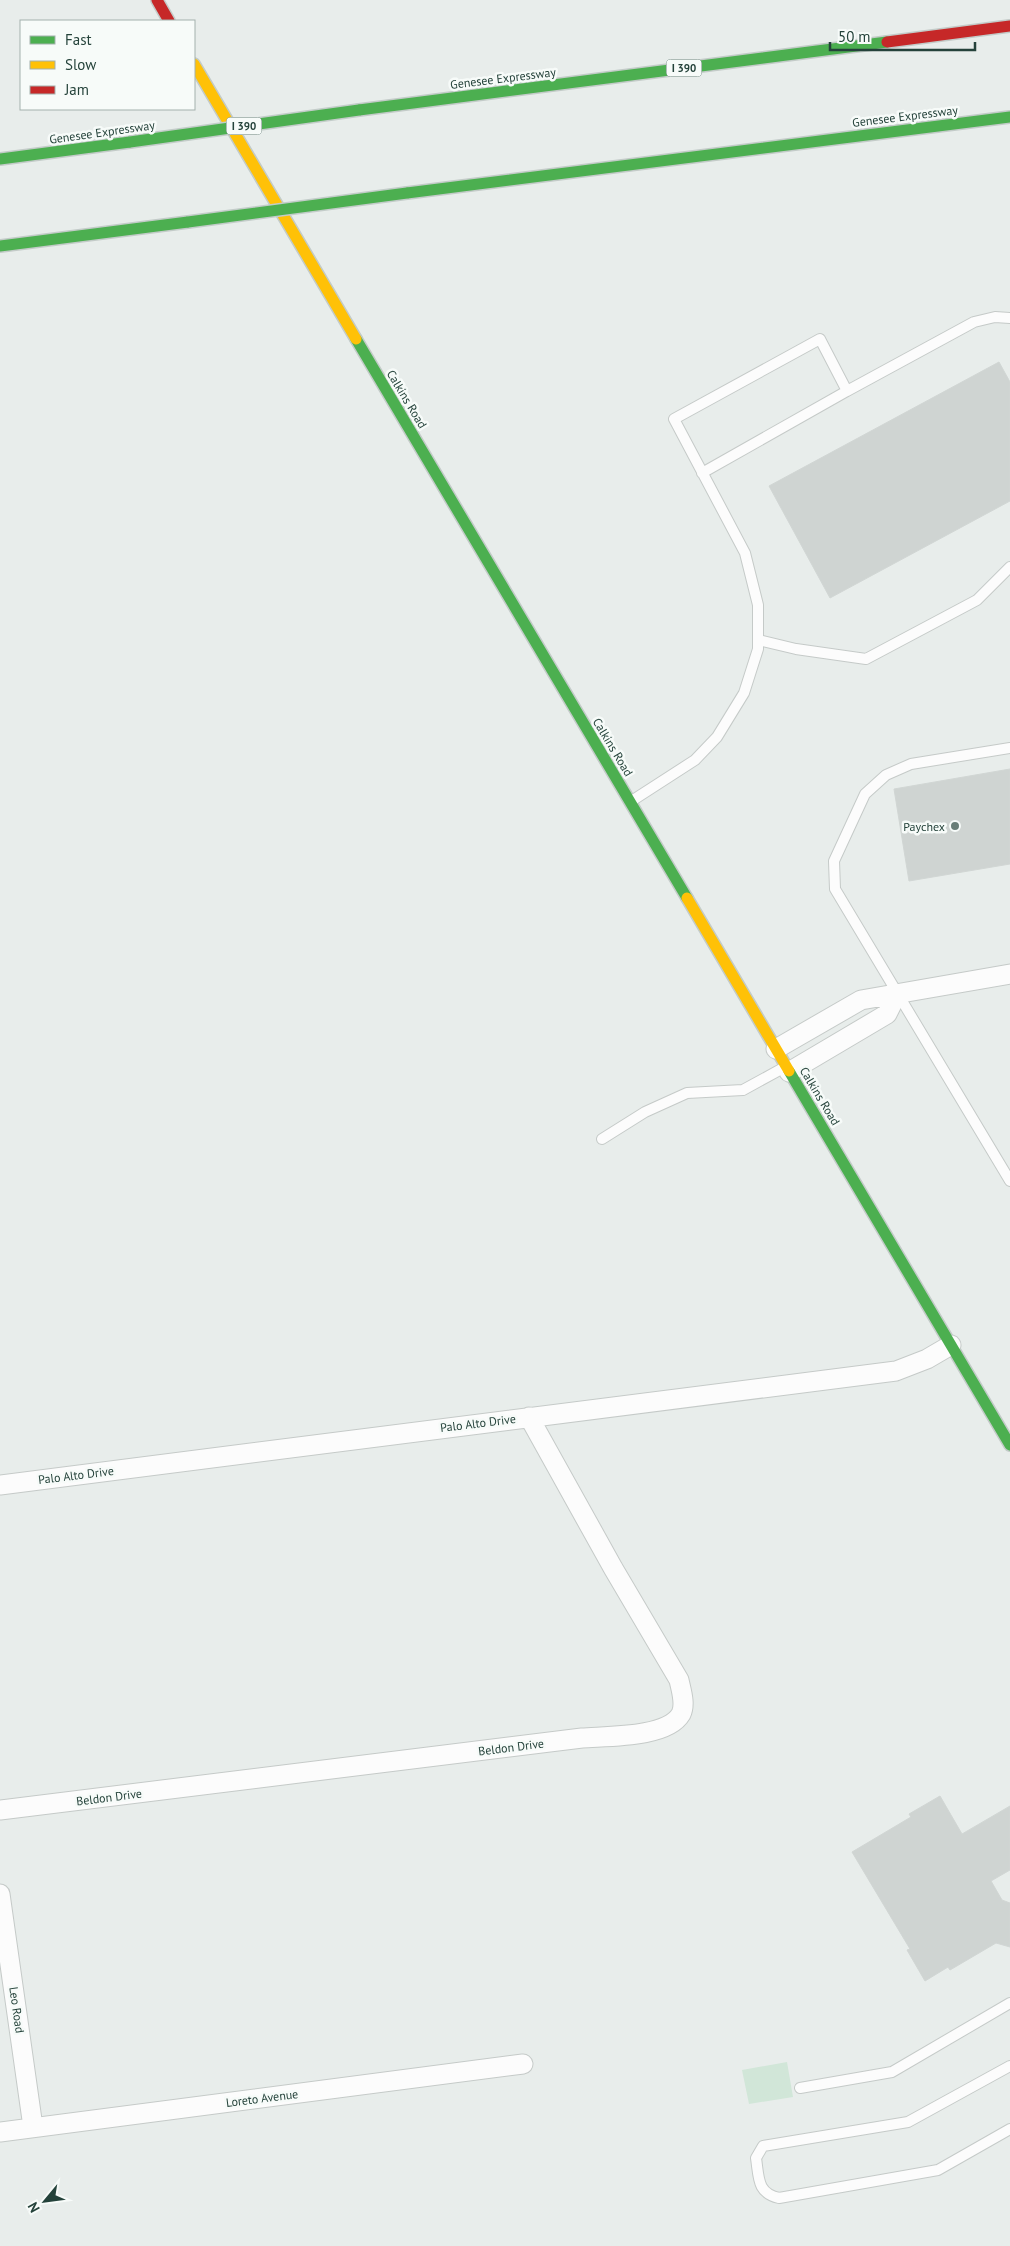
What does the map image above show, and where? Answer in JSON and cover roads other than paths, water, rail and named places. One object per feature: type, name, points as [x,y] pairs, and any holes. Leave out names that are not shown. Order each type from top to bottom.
[{"type":"main road","points":[[157,0],[168,20]]},
{"type":"main road","name":"Genesee Expressway","points":[[0,159],[359,110],[1010,26]]},
{"type":"main road","name":"Calkins Road","points":[[195,66],[1010,1445]]},
{"type":"main road","name":"Genesee Expressway","points":[[0,246],[1010,117]]},
{"type":"street","points":[[776,1049],[861,1000],[1010,974]]},
{"type":"street","points":[[788,1069],[887,1014],[897,994]]},
{"type":"street","name":"Palo Alto Drive","points":[[0,1485],[896,1370],[927,1359],[951,1345]]},
{"type":"street","name":"Beldon Drive","points":[[0,1810],[582,1738],[640,1733],[662,1728],[675,1720],[682,1712],[683,1698],[679,1680],[612,1568],[528,1417]]},
{"type":"street","name":"Leo Road","points":[[0,1894],[33,2127]]},
{"type":"street","name":"Loreto Avenue","points":[[0,2132],[523,2064]]},
{"type":"lane","points":[[702,473],[974,322],[995,317],[1010,318]]},
{"type":"lane","points":[[630,802],[694,760],[717,737],[744,693],[758,649],[758,605],[745,553],[674,419],[820,339],[847,391]]},
{"type":"lane","points":[[758,640],[796,649],[866,659],[977,600],[1010,567]]},
{"type":"lane","points":[[1010,748],[911,764],[886,775],[865,794],[834,861],[835,889],[1010,1181]]},
{"type":"lane","points":[[602,1139],[645,1112],[687,1092],[743,1090],[788,1069]]},
{"type":"lane","points":[[800,2088],[892,2072],[1010,2003]]},
{"type":"lane","points":[[1010,2066],[908,2122],[764,2146],[756,2158],[761,2187],[768,2196],[779,2198],[938,2170],[1010,2129]]},
{"type":"place","name":"Paychex","points":[[955,826]]}]
